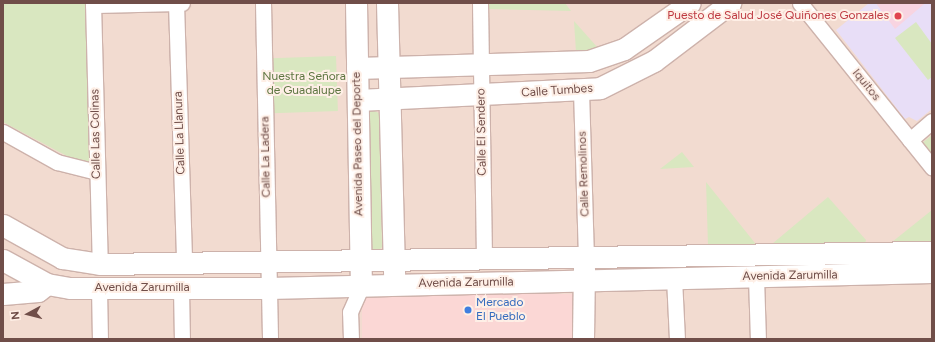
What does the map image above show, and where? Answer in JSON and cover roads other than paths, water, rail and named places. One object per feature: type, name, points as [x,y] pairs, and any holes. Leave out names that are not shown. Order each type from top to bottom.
[{"type":"main road","name":"Avenida Paseo del Deporte","points":[[356,3],[362,285]]},
{"type":"main road","points":[[387,3],[395,284]]},
{"type":"main road","name":"Calle Tumbes","points":[[358,100],[600,88],[634,74],[730,3]]},
{"type":"main road","points":[[357,68],[568,64],[602,58],[624,49],[686,4]]},
{"type":"main road","name":"Avenida Zarumilla","points":[[3,225],[62,258],[100,264],[394,262],[932,252]]},
{"type":"main road","points":[[583,339],[582,281],[586,258]]},
{"type":"main road","points":[[3,260],[47,284]]},
{"type":"main road","name":"Avenida Zarumilla","points":[[3,294],[38,291],[47,284],[99,288],[269,288],[932,272]]},
{"type":"street","name":"Calle La Llanura","points":[[176,3],[184,264]]},
{"type":"street","points":[[93,4],[182,3]]},
{"type":"street","name":"Calle La Ladera","points":[[263,3],[270,339]]},
{"type":"street","name":"Calle El Sendero","points":[[480,3],[484,260]]},
{"type":"street","name":"Iquitos","points":[[800,3],[932,167]]},
{"type":"street","name":"Calle Las Colinas","points":[[93,4],[100,264]]},
{"type":"street","name":"Calle Remolinos","points":[[581,90],[586,258]]},
{"type":"street","points":[[910,140],[932,121]]},
{"type":"street","points":[[3,132],[57,162],[97,172]]},
{"type":"street","points":[[756,277],[758,339]]},
{"type":"street","points":[[674,278],[677,339]]},
{"type":"street","points":[[351,339],[350,312],[362,285]]},
{"type":"street","points":[[99,288],[100,339]]},
{"type":"street","points":[[181,289],[182,339]]},
{"type":"place","name":"Puesto de Salud José Quiñones Gonzales","points":[[898,16]]},
{"type":"place","name":"Mercado El Pueblo","points":[[468,310]]},
{"type":"park label","name":"Nuestra Señora de Guadalupe","points":[[304,84]]}]
